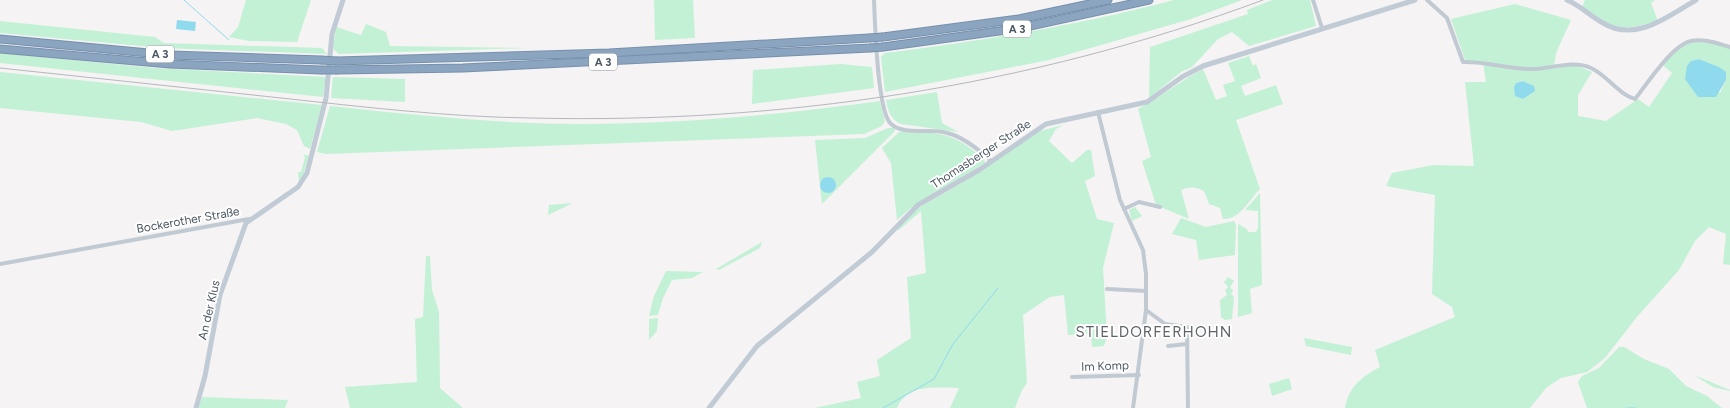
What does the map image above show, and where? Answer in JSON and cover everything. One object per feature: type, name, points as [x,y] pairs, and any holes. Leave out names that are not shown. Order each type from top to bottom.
[{"type":"highway","name":"A 3","points":[[0,39],[170,55],[337,61],[609,53],[883,37],[1019,19],[1108,0]]},
{"type":"highway","name":"A 3","points":[[0,49],[170,64],[321,70],[473,68],[883,47],[1021,28],[1149,0]]},
{"type":"main road","name":"Bockerother Straße","points":[[249,220],[304,181],[325,105],[328,88],[329,48],[343,0]]},
{"type":"main road","name":"Thomasberger Straße","points":[[709,408],[757,346],[872,252],[908,213],[1046,124],[1147,102],[1196,69],[1415,0]]},
{"type":"main road","points":[[1567,0],[1576,4],[1603,24],[1633,30],[1652,26],[1696,0]]},
{"type":"main road","name":"An der Klus","points":[[196,408],[205,376],[220,295],[249,220]]},
{"type":"street","points":[[874,0],[878,64],[886,117],[890,124],[900,129],[952,134],[962,138],[991,161]]},
{"type":"street","points":[[1313,0],[1322,28]]},
{"type":"street","points":[[1427,0],[1447,18],[1463,62],[1484,62],[1501,66],[1532,69],[1577,64],[1592,68],[1627,97],[1635,99],[1669,57],[1691,40],[1706,41],[1730,47]]},
{"type":"street","points":[[1098,112],[1124,209],[1143,250],[1146,310],[1133,408]]},
{"type":"street","points":[[1124,209],[1139,202],[1160,207]]},
{"type":"street","name":"Bockerother Straße","points":[[0,264],[249,220]]},
{"type":"street","points":[[1107,290],[1146,291]]},
{"type":"street","points":[[1146,310],[1165,324],[1187,327],[1188,408]]},
{"type":"street","points":[[1168,346],[1187,344]]},
{"type":"street","name":"Im Komp","points":[[1072,377],[1138,375]]},
{"type":"green space","points":[[246,0],[311,0],[297,42],[249,41],[229,37],[238,27]]},
{"type":"green space","points":[[654,0],[693,0],[695,38],[655,40]]},
{"type":"green space","points":[[1174,0],[1242,0],[1191,19],[1049,60],[885,92],[881,57],[885,53],[1031,31],[1103,17]]},
{"type":"green space","points":[[1272,0],[1310,0],[1316,26],[1249,46],[1232,32],[1218,39],[1192,67],[1181,72],[1149,98],[1150,47],[1248,14],[1247,10]]},
{"type":"green space","points":[[1585,0],[1655,0],[1651,3],[1658,21],[1635,27],[1610,24],[1582,7]]},
{"type":"green space","points":[[1515,4],[1571,20],[1556,53],[1554,67],[1576,65],[1592,72],[1578,95],[1578,116],[1606,121],[1638,99],[1649,107],[1672,73],[1663,65],[1679,49],[1686,45],[1701,42],[1730,48],[1730,265],[1723,264],[1726,234],[1709,227],[1695,241],[1679,270],[1636,318],[1605,358],[1587,372],[1561,378],[1546,388],[1530,408],[1345,408],[1349,394],[1357,383],[1367,374],[1380,367],[1375,350],[1455,317],[1452,307],[1432,294],[1435,195],[1386,186],[1392,173],[1434,165],[1474,166],[1465,82],[1486,82],[1483,62],[1465,60],[1451,19]],"holes":[[[1699,59],[1719,67],[1726,80],[1720,93],[1691,61]],[[1523,81],[1530,84],[1534,92],[1515,96],[1516,83]]]},
{"type":"green space","points":[[0,21],[155,37],[164,43],[322,48],[327,54],[163,48],[0,33]]},
{"type":"green space","points":[[366,24],[386,32],[390,46],[529,48],[339,54],[333,49],[336,27],[361,35]]},
{"type":"green space","points":[[0,53],[155,68],[326,77],[323,97],[0,63]]},
{"type":"green space","points":[[1249,56],[1253,66],[1256,64],[1261,78],[1241,86],[1245,96],[1276,85],[1283,104],[1236,120],[1260,189],[1239,213],[1223,219],[1220,208],[1209,204],[1204,191],[1196,188],[1181,190],[1189,219],[1156,205],[1142,161],[1151,157],[1138,109],[1203,69],[1216,100],[1227,96],[1223,85],[1235,81],[1228,63]]},
{"type":"green space","points":[[841,64],[872,67],[874,88],[752,104],[753,70]]},
{"type":"green space","points":[[0,72],[322,105],[310,149],[304,146],[297,130],[286,124],[257,118],[172,131],[141,122],[0,108]]},
{"type":"green space","points":[[333,77],[405,79],[405,102],[331,98]]},
{"type":"green space","points":[[937,92],[942,123],[958,132],[901,124],[892,117],[886,100]]},
{"type":"green space","points":[[880,101],[885,121],[882,126],[864,134],[326,154],[317,152],[330,106],[505,122],[618,124],[749,116]]},
{"type":"green space","points":[[1063,125],[1056,129],[1049,141],[1072,163],[1087,150],[1091,150],[1095,176],[1085,181],[1097,219],[1114,223],[1103,268],[1107,336],[1104,346],[1092,347],[1091,334],[1068,335],[1064,295],[1050,297],[1023,315],[1027,383],[1015,408],[950,408],[959,388],[932,388],[908,394],[897,408],[815,408],[861,398],[857,382],[880,376],[877,360],[911,338],[907,277],[926,273],[921,211],[899,230],[896,229],[913,211],[960,184],[1036,132]]},
{"type":"green space","points":[[888,128],[894,128],[895,131],[822,204],[815,140],[865,138]]},
{"type":"green space","points":[[899,132],[938,134],[956,139],[974,150],[984,159],[985,163],[912,207],[897,220],[891,163],[882,148]]},
{"type":"green space","points":[[303,154],[309,156],[303,176],[299,182],[298,172],[301,172],[305,157]]},
{"type":"green space","points":[[1260,193],[1262,285],[1250,289],[1252,313],[1238,317],[1238,224],[1247,229],[1248,232],[1255,232],[1258,229],[1258,211],[1245,210]]},
{"type":"green space","points":[[573,203],[548,215],[549,205]]},
{"type":"green space","points":[[1135,207],[1142,216],[1132,221],[1129,210]]},
{"type":"green space","points":[[1181,218],[1206,227],[1234,221],[1236,225],[1235,255],[1199,260],[1196,240],[1172,234]]},
{"type":"green space","points":[[762,242],[760,248],[719,270],[716,269]]},
{"type":"green space","points":[[426,256],[430,256],[432,290],[439,312],[440,388],[463,408],[350,408],[345,387],[417,382],[415,319],[423,317]]},
{"type":"green space","points":[[666,271],[703,272],[692,278],[672,280],[663,298],[658,315],[649,316],[654,296]]},
{"type":"green space","points":[[1228,277],[1234,281],[1230,287],[1233,291],[1231,294],[1234,297],[1232,319],[1225,320],[1221,317],[1220,300],[1227,295],[1225,290],[1228,287],[1224,282]]},
{"type":"green space","points":[[658,318],[657,331],[649,340],[649,319]]},
{"type":"green space","points":[[1304,338],[1352,347],[1351,355],[1306,346]]},
{"type":"green space","points":[[1619,347],[1624,347],[1644,359],[1669,369],[1686,386],[1707,396],[1722,408],[1587,408],[1578,382],[1582,376],[1599,368]]},
{"type":"green space","points":[[1694,375],[1730,390],[1730,391],[1713,387]]},
{"type":"green space","points":[[1289,378],[1292,389],[1272,396],[1269,384]]},
{"type":"green space","points":[[202,397],[288,400],[285,408],[198,408]]},
{"type":"water","points":[[177,20],[196,22],[195,31],[176,29]]},
{"type":"water","points":[[1699,59],[1726,72],[1726,80],[1716,97],[1698,97],[1685,79],[1687,66],[1691,61]]},
{"type":"water","points":[[1523,81],[1534,86],[1535,91],[1523,99],[1515,96],[1514,87],[1516,83]]},
{"type":"water","points":[[828,177],[834,179],[836,185],[834,191],[828,193],[822,191],[820,185],[822,179]]},
{"type":"waterway","points":[[184,0],[229,40]]},
{"type":"waterway","points":[[883,408],[934,379],[953,344],[998,288]]},
{"type":"waterway","points":[[1627,408],[1636,408]]},
{"type":"railway","points":[[0,68],[437,114],[531,118],[624,118],[718,114],[810,106],[903,94],[994,77],[1085,56],[1175,30],[1263,0]]},
{"type":"district","name":"STIELDORFERHOHN","points":[[1154,332]]}]
